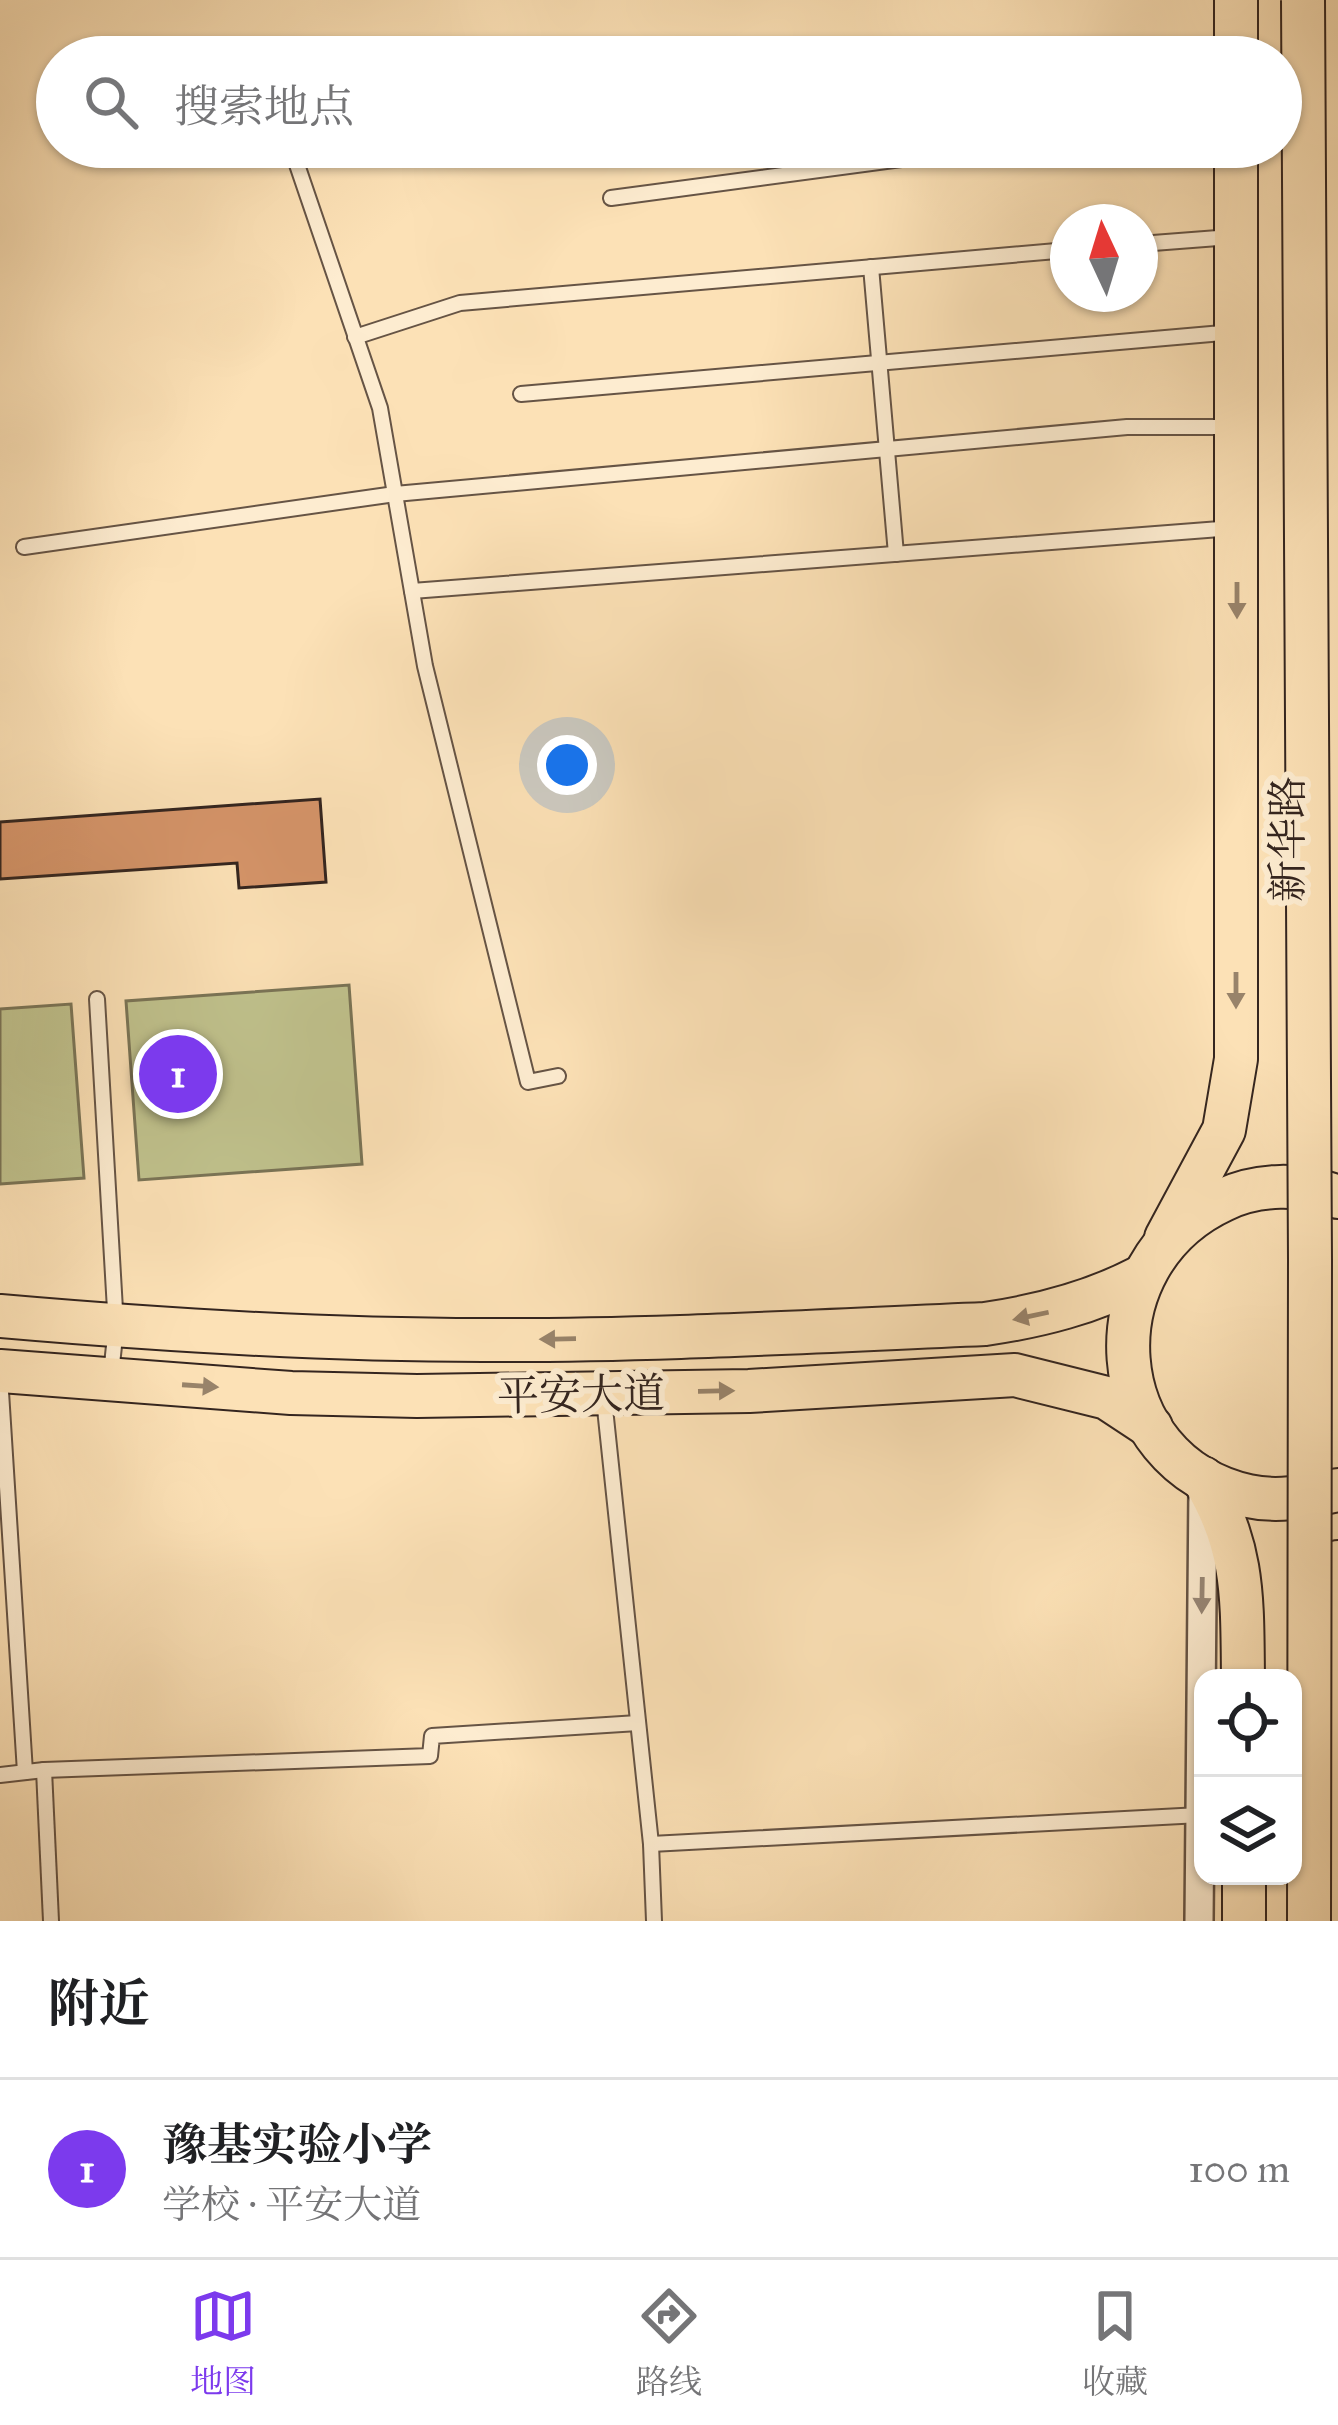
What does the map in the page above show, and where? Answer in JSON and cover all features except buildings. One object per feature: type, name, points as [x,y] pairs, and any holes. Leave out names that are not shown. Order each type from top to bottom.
[{"type":"main road","points":[[1236,0],[1236,36]]},
{"type":"main road","name":"新华路","points":[[1282,0],[1282,36]]},
{"type":"main road","name":"新华路","points":[[1303,0],[1309,1921]]},
{"type":"main road","points":[[1236,168],[1236,1059],[1224,1130],[1141,1277],[1127,1327],[1130,1379],[1150,1427],[1174,1456],[1203,1478],[1247,1496],[1294,1500],[1338,1490]]},
{"type":"main road","name":"新华路","points":[[1283,168],[1288,1669]]},
{"type":"main road","points":[[1166,1238],[1198,1211],[1237,1193],[1279,1186],[1321,1190],[1338,1197]]},
{"type":"main road","name":"平安大道","points":[[0,1316],[116,1327],[482,1340],[985,1324],[1070,1306],[1141,1277]]},
{"type":"main road","name":"平安大道","points":[[0,1371],[291,1393],[417,1396],[749,1390],[1015,1376],[1107,1398],[1150,1427]]},
{"type":"main road","points":[[1203,1478],[1225,1514],[1238,1560],[1243,1669]]},
{"type":"main road","points":[[1333,1921],[1332,1634],[1338,1562]]},
{"type":"main road","points":[[1244,1885],[1244,1921]]},
{"type":"main road","points":[[1288,1885],[1288,1921]]},
{"type":"street","points":[[1200,1777],[1203,1478]]},
{"type":"street","points":[[1199,1885],[1199,1921]]},
{"type":"lane","points":[[298,168],[380,408],[425,666],[528,1082],[558,1076]]},
{"type":"lane","points":[[611,198],[835,168]]},
{"type":"lane","points":[[1158,242],[1236,236]]},
{"type":"lane","points":[[355,337],[460,303],[1050,252]]},
{"type":"lane","points":[[871,267],[896,554]]},
{"type":"lane","points":[[521,394],[1237,332]]},
{"type":"lane","points":[[24,547],[395,494],[1127,427],[1236,428]]},
{"type":"lane","points":[[412,591],[1237,528]]},
{"type":"lane","points":[[98,999],[116,1327],[110,1380]]},
{"type":"lane","points":[[0,1371],[25,1772]]},
{"type":"lane","points":[[603,1394],[651,1844],[654,1921]]},
{"type":"lane","points":[[0,1775],[430,1756],[432,1736],[638,1723]]},
{"type":"lane","points":[[44,1770],[51,1921]]},
{"type":"lane","points":[[651,1844],[1194,1815]]},
{"type":"green space","points":[[349,985],[362,1164],[139,1180],[126,1001]]},
{"type":"green space","points":[[71,1004],[84,1178],[0,1184],[0,1009]]},
{"type":"place","name":"豫基实验小学","points":[[178,1074]]}]
